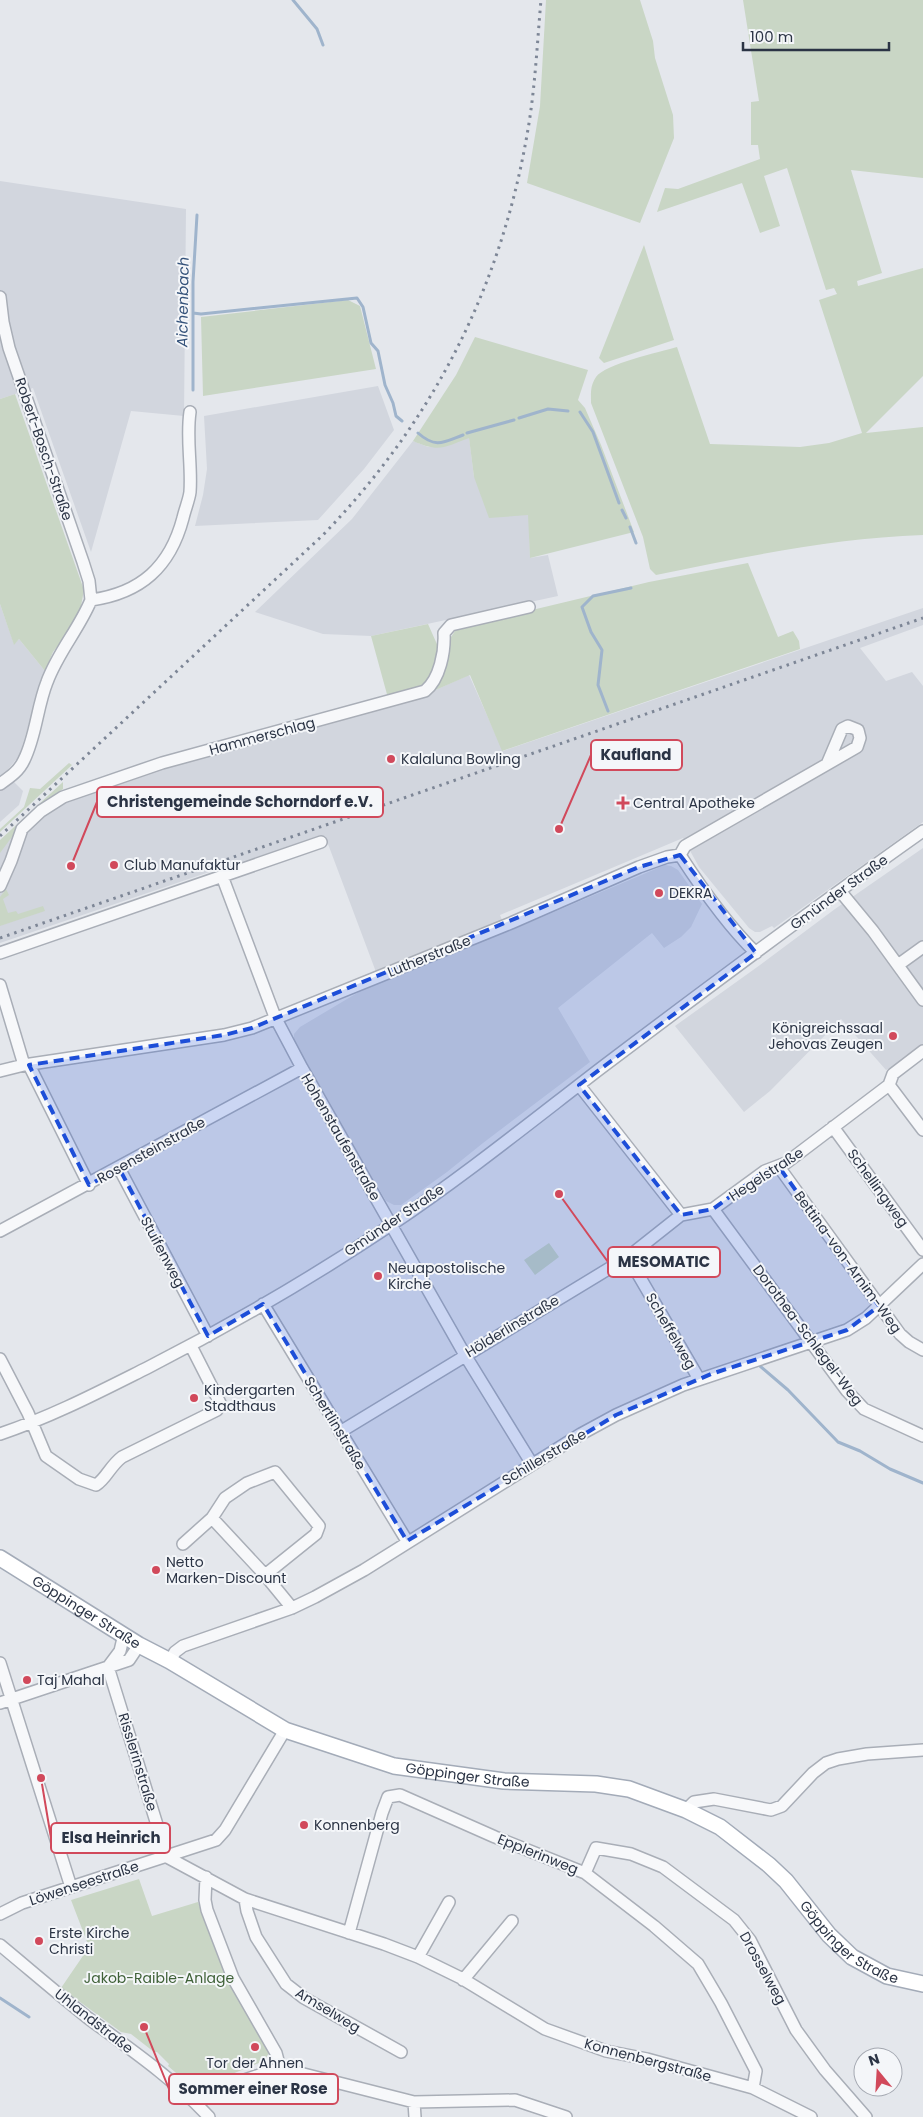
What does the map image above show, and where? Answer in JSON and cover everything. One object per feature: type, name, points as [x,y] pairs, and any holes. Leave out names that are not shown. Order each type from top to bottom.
[{"type":"main road","name":"Göppinger Straße","points":[[0,1558],[139,1645],[170,1661],[285,1730],[403,1768],[504,1781],[596,1784],[629,1789],[686,1810],[720,1827],[769,1865],[786,1881],[828,1935],[852,1957],[887,1976],[923,1984]]},
{"type":"street","name":"Robert-Bosch-Straße","points":[[0,297],[9,348],[83,562],[89,581],[91,600]]},
{"type":"street","points":[[0,784],[15,774],[24,760],[47,681],[59,655],[84,617],[91,600],[124,592],[141,582],[161,565],[178,539],[190,492],[188,429],[190,412]]},
{"type":"street","name":"Hammerschlag","points":[[0,886],[22,829],[41,811],[63,796],[162,763],[425,691],[432,686],[445,647],[444,633],[451,625],[529,607]]},
{"type":"street","name":"Lutherstraße","points":[[0,1071],[27,1065],[224,1036],[252,1028],[275,1017],[512,923],[639,867],[667,857],[680,855],[685,846],[828,762]]},
{"type":"street","name":"Gmünder Straße","points":[[0,1434],[32,1422],[190,1346],[263,1304],[392,1224],[923,831]]},
{"type":"street","points":[[0,953],[321,842]]},
{"type":"street","points":[[680,855],[742,940],[756,953]]},
{"type":"street","name":"Hohenstaufenstraße","points":[[222,876],[275,1017],[465,1355],[532,1464]]},
{"type":"street","points":[[840,891],[923,1000]]},
{"type":"street","points":[[898,965],[923,947]]},
{"type":"street","points":[[0,985],[27,1065],[89,1184]]},
{"type":"street","name":"Hegelstraße","points":[[681,1216],[713,1209],[765,1171],[786,1163],[889,1085],[893,1074],[923,1052]]},
{"type":"street","name":"Rosensteinstraße","points":[[0,1231],[302,1068]]},
{"type":"street","points":[[579,1085],[681,1216]]},
{"type":"street","points":[[889,1085],[923,1130]]},
{"type":"street","name":"Schellingweg","points":[[833,1126],[923,1250]]},
{"type":"street","name":"Bettina-von-Arnim-Weg","points":[[778,1166],[900,1334],[908,1342],[923,1350]]},
{"type":"street","name":"Stuifenweg","points":[[118,1168],[208,1336]]},
{"type":"street","name":"Dorothea-Schlegel-Weg","points":[[713,1209],[847,1391],[864,1409],[923,1436]]},
{"type":"street","name":"Hölderlinstraße","points":[[340,1432],[628,1257],[681,1216]]},
{"type":"street","name":"Scheffelweg","points":[[628,1257],[699,1379]]},
{"type":"street","name":"Schillerstraße","points":[[170,1661],[175,1652],[183,1646],[292,1608],[315,1598],[532,1464],[616,1415],[699,1379],[811,1342],[858,1324],[923,1264]]},
{"type":"street","name":"Schertlinstraße","points":[[263,1304],[407,1541]]},
{"type":"street","points":[[0,1359],[32,1422],[46,1456],[79,1479],[96,1485],[101,1482],[112,1465],[122,1458],[217,1410],[220,1403],[190,1346]]},
{"type":"street","points":[[183,1544],[212,1518],[225,1498],[247,1483],[275,1472],[319,1526],[316,1534],[265,1575]]},
{"type":"street","points":[[212,1518],[265,1575],[292,1608]]},
{"type":"street","points":[[108,1667],[120,1651],[124,1634]]},
{"type":"street","points":[[0,1703],[129,1660],[139,1645]]},
{"type":"street","points":[[0,1663],[71,1887]]},
{"type":"street","name":"Risslerinstraße","points":[[108,1667],[167,1857]]},
{"type":"street","name":"Löwenseestraße","points":[[0,1914],[22,1903],[216,1840],[225,1830],[285,1730]]},
{"type":"street","points":[[686,1810],[694,1802],[714,1799],[771,1810],[782,1806],[813,1773],[826,1764],[838,1759],[867,1754],[923,1750]]},
{"type":"street","name":"Epplerinweg","points":[[349,1933],[367,1862],[388,1797],[400,1795],[495,1837],[584,1873],[654,1926],[698,1964],[721,2003],[756,2071],[752,2088]]},
{"type":"street","name":"Drosselweg","points":[[584,1873],[596,1848],[631,1854],[663,1867],[734,1920],[750,1940],[796,2030],[825,2070],[866,2114],[866,2117]]},
{"type":"street","name":"Konnenbergstraße","points":[[167,1857],[245,1899],[418,1957],[463,1980],[545,2029],[606,2051],[647,2059],[752,2088],[811,2117]]},
{"type":"street","points":[[206,1877],[205,1900],[233,1978],[276,2053],[280,2068]]},
{"type":"street","name":"Amselweg","points":[[245,1899],[256,1937],[286,1984],[304,1998],[401,2052]]},
{"type":"street","points":[[418,1957],[449,1902]]},
{"type":"street","points":[[463,1980],[512,1920]]},
{"type":"street","name":"Uhlandstraße","points":[[0,1944],[77,2009],[153,2067],[196,2103],[209,2117]]},
{"type":"street","points":[[196,2103],[215,2090],[280,2068],[414,2102],[515,2100],[566,2117]]},
{"type":"street","points":[[414,2102],[415,2117]]},
{"type":"highlighted area","points":[[680,855],[756,953],[579,1085],[681,1215],[713,1209],[765,1171],[779,1167],[879,1306],[847,1330],[711,1374],[616,1415],[407,1541],[263,1304],[208,1336],[119,1168],[89,1185],[29,1065],[224,1035],[252,1028],[639,867]]},
{"type":"shaded area","points":[[0,181],[186,209],[184,416],[131,411],[91,552],[33,388],[0,399]]},
{"type":"shaded area","points":[[378,386],[394,430],[364,469],[318,520],[195,526],[207,469],[204,416]]},
{"type":"shaded area","points":[[469,437],[474,477],[529,515],[530,558],[548,555],[558,596],[371,636],[323,634],[255,612],[352,519],[413,441],[428,447]]},
{"type":"shaded area","points":[[0,604],[14,644],[19,639],[45,671],[19,756],[5,773],[23,791],[19,805],[0,822]]},
{"type":"shaded area","points":[[923,608],[923,625],[860,648],[886,681],[912,672],[923,686],[923,822],[774,928],[772,926],[760,932],[755,932],[749,928],[699,867],[683,838],[500,915],[507,932],[665,865],[678,870],[702,904],[691,927],[681,937],[664,948],[652,933],[558,1008],[590,1062],[401,1205],[394,1205],[386,1201],[294,1043],[294,1034],[300,1027],[379,980],[325,836],[221,868],[0,943],[0,842],[35,810],[156,766],[431,692],[469,675],[503,751]]},
{"type":"shaded area","points":[[923,848],[923,1051],[886,1070],[841,1019],[770,1091],[744,1112],[675,1026],[835,909]]},
{"type":"green space","points":[[546,0],[640,0],[653,41],[655,58],[673,115],[674,138],[640,223],[527,183],[540,106]]},
{"type":"green space","points":[[743,0],[923,0],[923,178],[851,170],[882,273],[857,281],[858,286],[923,268],[923,376],[866,433],[923,427],[923,535],[822,544],[656,575],[650,569],[643,537],[591,403],[593,383],[601,372],[621,363],[677,347],[710,444],[800,447],[829,443],[862,433],[819,300],[837,294],[834,288],[826,290],[787,168],[764,176],[780,226],[760,233],[742,183],[657,212],[665,188],[678,189],[760,159],[758,145],[751,145],[751,102],[759,101]]},
{"type":"green space","points":[[644,245],[674,340],[604,363],[599,358]]},
{"type":"green space","points":[[348,300],[360,306],[376,369],[203,396],[201,317]]},
{"type":"green space","points":[[475,337],[588,370],[578,400],[585,408],[601,445],[634,532],[530,558],[528,515],[489,518],[474,477],[469,438],[436,448],[413,441],[456,375]]},
{"type":"green space","points":[[15,394],[84,590],[81,606],[70,630],[53,652],[45,671],[19,639],[14,645],[0,604],[0,399]]},
{"type":"green space","points":[[748,563],[778,637],[793,631],[799,641],[800,649],[502,751],[470,675],[431,692],[446,665],[451,637],[457,628],[649,582]]},
{"type":"green space","points":[[428,624],[440,651],[433,671],[424,686],[388,698],[371,636]]},
{"type":"green space","points":[[69,763],[72,765],[0,832],[0,829],[24,807],[30,788],[40,789]]},
{"type":"green space","points":[[63,782],[63,789],[48,799],[20,826],[0,853],[0,840]]},
{"type":"green space","points":[[6,889],[9,895],[3,899],[8,913],[16,911],[18,914],[43,906],[45,911],[0,926],[0,897]]},
{"type":"green space","points":[[549,1243],[559,1257],[535,1275],[524,1260]]},
{"type":"green space","name":"Jakob-Raible-Anlage","points":[[139,1879],[152,1916],[198,1902],[218,1957],[237,1996],[269,2053],[264,2061],[205,2085],[189,2084],[168,2066],[169,2064],[157,2052],[154,2052],[131,2034],[121,2032],[61,1988],[89,1947],[71,1900]]},
{"type":"waterway","name":"Aichenbach","points":[[293,0],[317,29],[323,45]]},
{"type":"waterway","name":"Aichenbach","points":[[193,390],[193,282],[197,215]]},
{"type":"waterway","points":[[193,313],[201,314],[357,298],[363,307],[371,343],[378,351],[385,385],[393,403],[396,416],[402,421]]},
{"type":"waterway","points":[[519,418],[548,409],[568,411]]},
{"type":"waterway","points":[[580,412],[593,432],[619,503]]},
{"type":"waterway","points":[[467,433],[514,420]]},
{"type":"waterway","points":[[418,433],[435,443],[445,442],[463,435]]},
{"type":"waterway","points":[[622,510],[626,518]]},
{"type":"waterway","points":[[630,527],[636,543]]},
{"type":"waterway","points":[[608,711],[598,685],[602,650],[591,632],[582,607],[593,596],[631,588]]},
{"type":"waterway","points":[[760,1366],[788,1390],[838,1442],[860,1451],[890,1469],[923,1483]]},
{"type":"waterway","name":"Aichenbach","points":[[0,1998],[29,2017]]},
{"type":"railway","points":[[0,836],[323,535],[362,492],[397,447],[428,400],[456,351],[479,300],[499,247],[515,192],[530,118],[541,0]]},
{"type":"railway","points":[[0,938],[923,618]]},
{"type":"place","name":"Kalaluna Bowling","points":[[391,759]]},
{"type":"place","name":"Central Apotheke","points":[[623,803]]},
{"type":"place","name":"Kaufland","points":[[559,829]]},
{"type":"place","name":"Club Manufaktur","points":[[114,865]]},
{"type":"place","name":"Christengemeinde Schorndorf e.V.","points":[[71,866]]},
{"type":"place","name":"DEKRA","points":[[659,893]]},
{"type":"place","name":"Königreichssaal Jehovas Zeugen","points":[[893,1036]]},
{"type":"place","name":"MESOMATIC","points":[[559,1194]]},
{"type":"place","name":"Neuapostolische Kirche","points":[[378,1276]]},
{"type":"place","name":"Kindergarten Stadthaus","points":[[194,1398]]},
{"type":"place","name":"Netto Marken-Discount","points":[[156,1570]]},
{"type":"place","name":"Taj Mahal","points":[[27,1680]]},
{"type":"place","name":"Elsa Heinrich","points":[[41,1778]]},
{"type":"place","name":"Konnenberg","points":[[304,1825]]},
{"type":"place","name":"Erste Kirche Christi","points":[[39,1941]]},
{"type":"place","name":"Sommer einer Rose","points":[[144,2027]]},
{"type":"place","name":"Tor der Ahnen","points":[[255,2047]]}]
